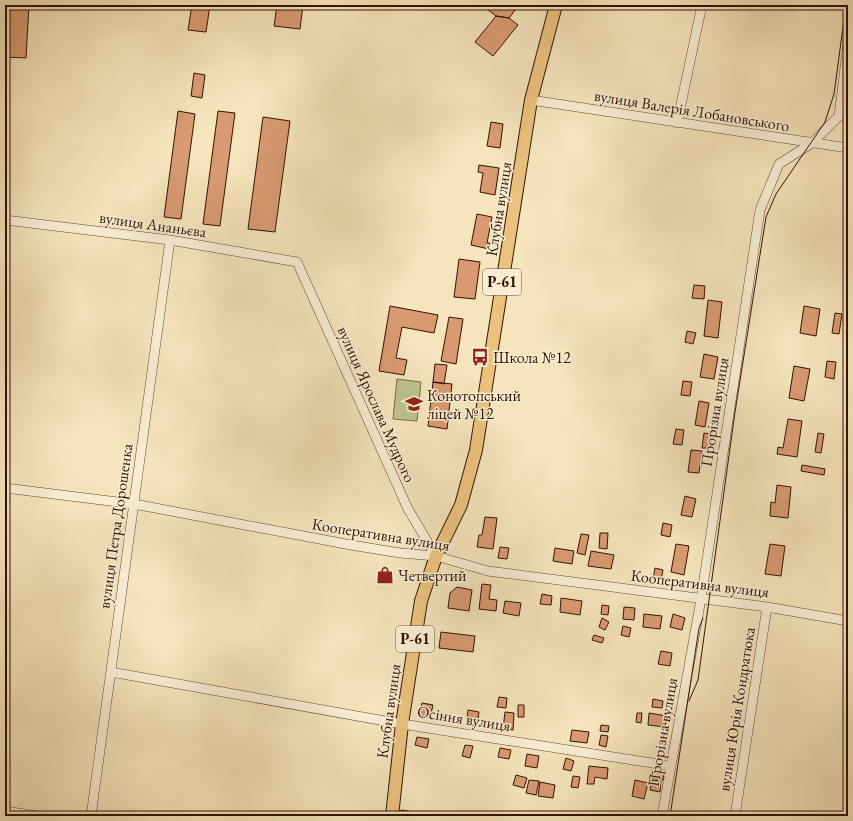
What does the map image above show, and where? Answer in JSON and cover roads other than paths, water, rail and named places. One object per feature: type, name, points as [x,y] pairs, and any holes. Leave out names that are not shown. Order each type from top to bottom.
[{"type":"main road","name":"Клубна вулиця","points":[[392,816],[402,724],[421,601],[436,556],[461,505],[476,450],[531,100],[556,5]]},
{"type":"street","points":[[677,123],[702,5]]},
{"type":"street","name":"Прорізна вулиця","points":[[662,816],[701,599],[760,210],[780,164],[812,143],[839,116],[848,43]]},
{"type":"street","name":"вулиця Валерія Лобановського","points":[[531,100],[848,148]]},
{"type":"street","name":"вулиця Ананьєва","points":[[5,220],[170,240],[297,262]]},
{"type":"street","name":"вулиця Петра Дорошенка","points":[[91,816],[170,240]]},
{"type":"street","name":"вулиця Ярослава Мудрого","points":[[297,262],[408,509],[436,556]]},
{"type":"street","name":"Кооперативна вулиця","points":[[5,488],[134,504],[351,545],[400,553],[436,556],[488,571],[768,607],[848,621]]},
{"type":"street","name":"вулиця Юрія Кондратюка","points":[[735,816],[768,607]]},
{"type":"street","name":"Осіння вулиця","points":[[111,672],[402,724],[670,766]]},
{"type":"street","points":[[5,811],[37,816]]},
{"type":"tram line","points":[[689,701],[698,680],[735,412],[766,217],[776,194],[825,122],[834,94],[846,5]]},
{"type":"tram line","points":[[670,816],[699,628],[703,618]]},
{"type":"place","name":"Школа №12","points":[[480,357]]},
{"type":"place","name":"Конотопський ліцей №12","points":[[414,404]]},
{"type":"place","name":"Четвертий","points":[[385,575]]}]
